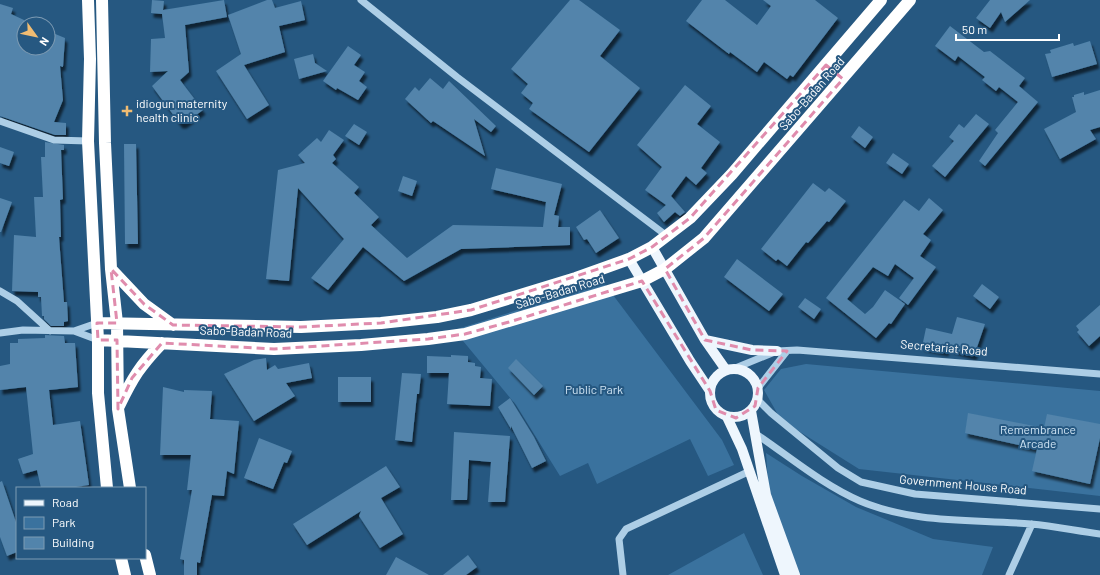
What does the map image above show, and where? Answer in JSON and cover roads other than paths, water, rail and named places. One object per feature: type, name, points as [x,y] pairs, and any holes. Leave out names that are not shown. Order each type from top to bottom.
[{"type":"highway","points":[[88,0],[90,59],[88,141],[98,340],[98,393],[107,487]]},
{"type":"highway","points":[[102,0],[105,143],[112,269],[117,323],[118,409],[130,487]]},
{"type":"highway","name":"Sabo-Badan Road","points":[[97,323],[189,326],[302,327],[437,317],[471,310],[576,278],[629,259],[652,247],[690,218],[732,174],[881,0]]},
{"type":"highway","name":"Sabo-Badan Road","points":[[98,340],[188,343],[274,349],[436,338],[465,334],[509,322],[642,281],[665,269],[704,238],[910,0]]},
{"type":"highway","points":[[826,65],[843,79]]},
{"type":"highway","points":[[112,269],[144,304],[173,325]]},
{"type":"highway","points":[[188,343],[189,326]]},
{"type":"highway","points":[[118,409],[132,378],[140,366],[162,342]]},
{"type":"highway","points":[[121,559],[125,575]]},
{"type":"highway","points":[[146,559],[150,575]]},
{"type":"main road","points":[[652,247],[705,340],[730,370]]},
{"type":"main road","points":[[629,259],[710,391]]},
{"type":"main road","points":[[705,340],[752,350],[782,351]]},
{"type":"main road","points":[[730,370],[746,372],[756,382],[758,388],[758,400],[751,411],[744,416],[736,418],[727,417],[716,410],[710,398],[710,391],[715,378],[730,370]]},
{"type":"main road","points":[[751,411],[766,495],[795,575]]},
{"type":"main road","points":[[727,417],[750,471],[785,575]]},
{"type":"street","points":[[362,0],[457,77],[667,236]]},
{"type":"street","points":[[0,121],[54,140],[88,141]]},
{"type":"street","points":[[0,291],[17,301],[50,331]]},
{"type":"street","points":[[0,333],[23,330],[74,331],[97,323]]},
{"type":"street","points":[[74,331],[98,340]]},
{"type":"street","name":"Secretariat Road","points":[[730,370],[782,351],[797,350],[1100,374]]},
{"type":"street","points":[[758,388],[782,351]]},
{"type":"street","name":"Government House Road","points":[[758,400],[771,413],[838,468],[862,482],[915,494],[1100,509]]},
{"type":"street","points":[[756,434],[834,487],[860,501],[889,511],[919,517],[1032,524],[1100,534]]},
{"type":"street","points":[[623,575],[620,539],[626,529],[750,471]]},
{"type":"street","points":[[1009,575],[1032,524]]},
{"type":"place","name":"idiogun maternity health clinic","points":[[127,111]]},
{"type":"park label","name":"Public Park","points":[[594,390]]},
{"type":"park label","name":"Remembrance Arcade","points":[[1038,437]]}]
